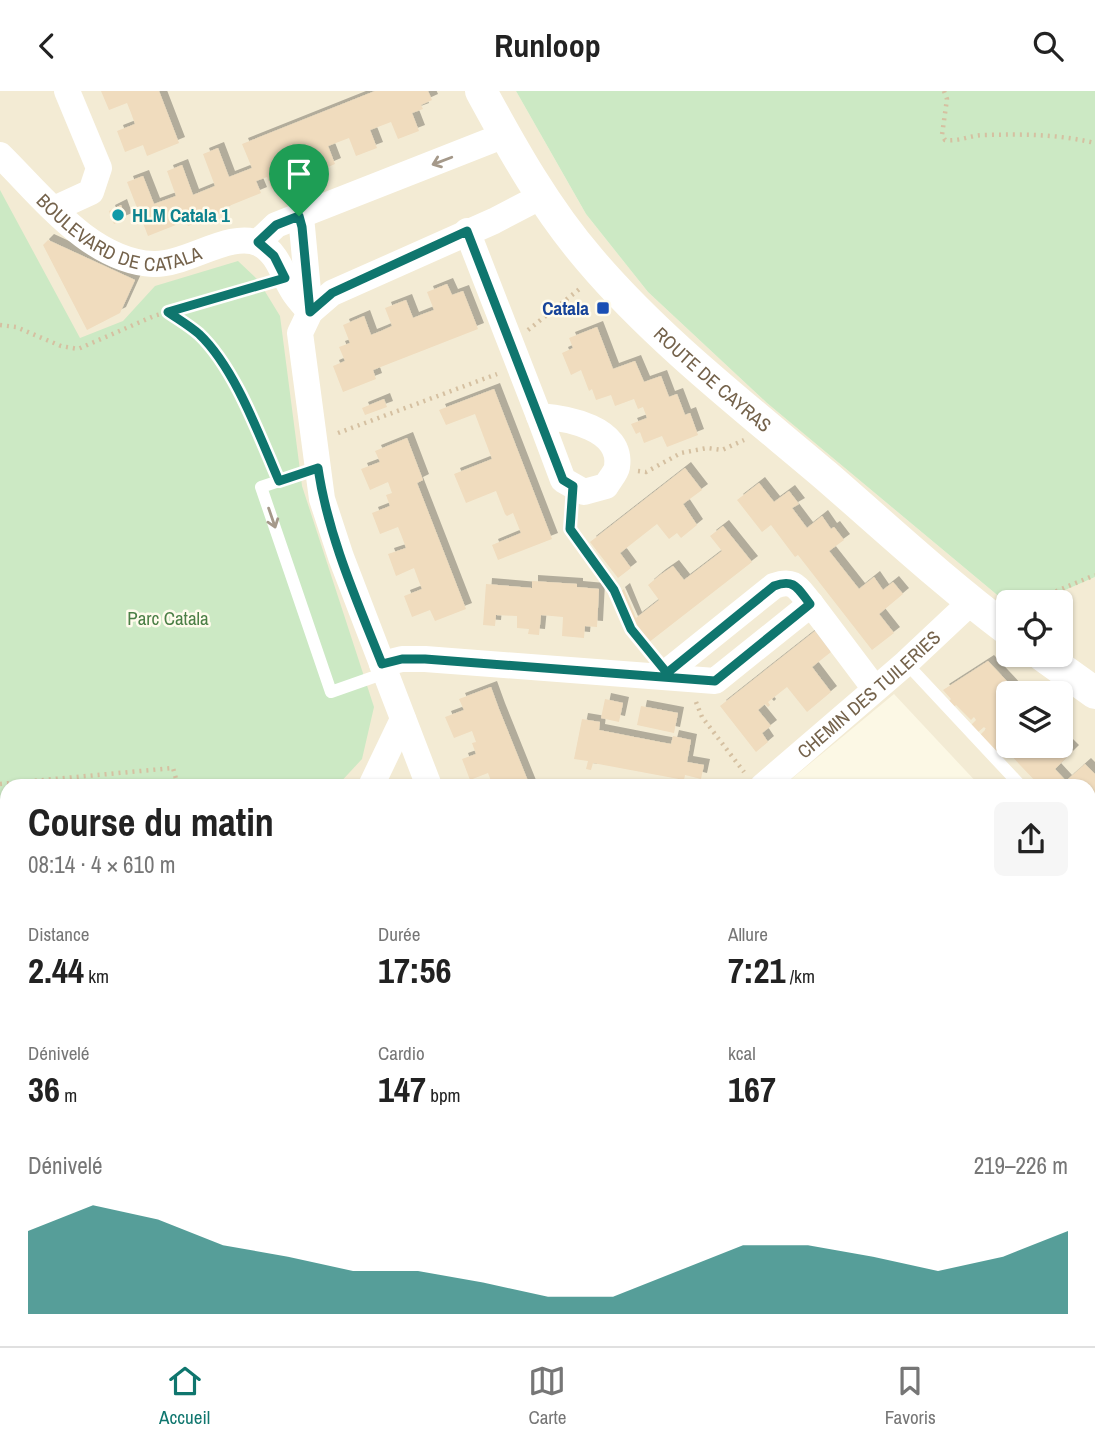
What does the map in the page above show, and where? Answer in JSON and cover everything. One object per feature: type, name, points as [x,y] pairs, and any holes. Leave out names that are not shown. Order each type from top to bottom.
[{"type":"street","points":[[54,209],[91,192],[99,168],[67,91]]},
{"type":"street","name":"ROUTE DE CAYRAS","points":[[481,91],[542,196],[589,259],[673,344],[996,620]]},
{"type":"street","points":[[310,312],[285,278],[274,256],[258,242],[276,225],[505,135]]},
{"type":"street","name":"BOULEVARD DE CATALA","points":[[0,155],[96,246],[131,260],[152,264],[167,263],[237,240],[258,242]]},
{"type":"street","points":[[426,779],[341,557],[322,499],[300,333],[310,312],[332,293],[494,221],[542,196]]},
{"type":"street","points":[[299,216],[310,312]]},
{"type":"street","points":[[467,231],[563,480],[584,492],[606,485],[617,469],[616,451],[605,434],[563,417],[539,416]]},
{"type":"street","points":[[671,676],[774,586],[786,582],[795,585],[875,689]]},
{"type":"street","name":"CHEMIN DES TUILERIES","points":[[758,779],[875,689],[972,601]]},
{"type":"street","points":[[383,669],[402,659],[425,659],[715,681],[810,604]]},
{"type":"street","points":[[1059,667],[1095,693]]},
{"type":"street","points":[[374,779],[403,719]]},
{"type":"lane","points":[[318,468],[261,487],[331,692],[383,669]]},
{"type":"lane","points":[[906,663],[1014,779]]},
{"type":"path","points":[[944,91],[947,99],[942,135],[945,139],[952,141],[979,135],[1054,134],[1095,143]]},
{"type":"path","points":[[0,325],[16,327],[61,346],[78,349],[168,312],[285,278]]},
{"type":"path","points":[[314,441],[515,358],[524,333],[587,283]]},
{"type":"path","points":[[168,312],[198,334],[221,360],[250,415],[279,481]]},
{"type":"path","points":[[617,469],[646,472],[681,453],[707,448],[722,450],[752,437]]},
{"type":"path","points":[[573,486],[570,529],[614,590],[631,629],[753,779]]},
{"type":"path","points":[[1059,590],[1095,575]]},
{"type":"path","points":[[54,779],[173,768],[176,779]]},
{"type":"shaded area","points":[[0,91],[516,91],[586,214],[648,292],[767,403],[996,594],[996,667],[1073,667],[1073,590],[1065,590],[1095,577],[1095,779],[973,779],[894,694],[791,779],[0,779]]},
{"type":"green space","points":[[516,91],[1095,91],[1095,577],[1065,590],[996,590],[996,594],[767,403],[648,292],[586,214]]},
{"type":"green space","name":"Parc Catala","points":[[0,190],[80,338],[123,321],[155,286],[238,261],[258,280],[280,316],[302,486],[374,707],[362,759],[343,779],[0,779]]},
{"type":"building","points":[[101,91],[159,91],[179,143],[147,156],[143,145],[125,152],[117,131],[135,124],[131,113],[127,103],[109,110]]},
{"type":"building","points":[[375,91],[428,91],[432,100],[421,105],[423,109],[412,113],[419,131],[398,139],[391,122],[370,130],[377,148],[356,156],[349,138],[328,146],[335,164],[314,173],[307,154],[296,159],[299,166],[289,170],[293,181],[272,189],[267,177],[256,181],[261,193],[188,226],[186,221],[148,236],[127,182],[143,176],[154,204],[176,196],[167,171],[182,165],[193,195],[215,186],[203,154],[218,148],[229,177],[252,168],[242,144]]},
{"type":"building","name":"HLM Catala 1","points":[[121,205],[126,219],[114,224],[109,211]]},
{"type":"building","points":[[48,240],[135,280],[120,313],[87,330],[43,245]]},
{"type":"building","points":[[447,284],[452,295],[463,291],[478,329],[373,370],[376,379],[343,392],[333,366],[345,361],[339,347],[350,343],[343,325],[364,316],[371,335],[392,326],[385,308],[406,300],[413,318],[434,310],[427,292]]},
{"type":"building","points":[[597,327],[613,369],[635,361],[644,382],[661,376],[669,397],[677,394],[685,415],[690,413],[698,435],[667,447],[662,436],[644,443],[640,432],[636,434],[631,424],[647,418],[643,407],[638,409],[634,399],[615,406],[611,395],[596,400],[592,389],[589,391],[581,370],[571,375],[562,353],[573,348],[569,338]]},
{"type":"building","points":[[494,389],[552,539],[498,560],[492,545],[521,533],[513,513],[507,516],[505,514],[496,491],[466,503],[454,474],[492,459],[475,414],[446,425],[439,410]]},
{"type":"building","points":[[384,399],[387,407],[365,415],[362,408]]},
{"type":"building","points":[[407,438],[423,480],[417,483],[466,609],[435,621],[430,610],[412,617],[404,596],[422,589],[414,568],[396,576],[388,554],[406,548],[402,537],[398,527],[380,534],[372,513],[390,506],[386,495],[392,493],[388,482],[370,490],[361,469],[380,462],[375,451]]},
{"type":"building","points":[[685,468],[702,490],[683,504],[697,525],[681,538],[677,533],[669,539],[657,524],[620,553],[631,568],[618,578],[590,542]]},
{"type":"building","points":[[759,483],[774,502],[789,491],[799,504],[792,508],[807,528],[822,516],[831,529],[834,527],[844,540],[829,551],[859,589],[874,577],[883,590],[893,582],[903,594],[879,614],[894,633],[872,650],[798,555],[795,557],[771,525],[762,532],[737,500]]},
{"type":"building","points":[[723,526],[752,562],[648,643],[632,622],[619,593],[624,589],[636,618],[659,600],[648,585],[660,575],[673,566],[684,580],[722,551],[710,536]]},
{"type":"building","points":[[532,581],[577,584],[577,587],[599,589],[597,627],[585,626],[584,638],[562,636],[563,617],[541,615],[539,635],[528,634],[529,629],[517,628],[517,616],[496,615],[495,626],[483,625],[486,584],[532,588]]},
{"type":"building","points":[[815,631],[831,652],[812,667],[831,692],[807,712],[787,687],[768,702],[768,707],[765,704],[758,710],[771,726],[762,733],[768,742],[756,752],[720,706]]},
{"type":"building","points":[[988,661],[1007,681],[996,681],[996,753],[979,736],[986,729],[984,727],[977,733],[970,726],[976,720],[974,717],[971,720],[956,705],[953,708],[948,702],[951,699],[943,690]]},
{"type":"building","points":[[491,687],[527,779],[490,779],[488,773],[470,779],[462,759],[476,754],[472,731],[454,738],[445,717],[464,710],[459,699]]},
{"type":"building","points":[[605,699],[623,703],[619,722],[601,718]]},
{"type":"building","points":[[641,706],[678,713],[674,733],[637,725]]},
{"type":"building","points":[[582,719],[600,722],[599,730],[660,742],[671,744],[673,736],[691,740],[687,762],[704,765],[701,779],[685,775],[684,779],[679,779],[593,763],[591,770],[586,769],[588,761],[574,759]]},
{"type":"building","points":[[1013,758],[1066,758],[1055,769],[1064,779],[1033,779]]},
{"type":"building","points":[[1085,764],[1095,774],[1095,779],[1068,779]]},
{"type":"place","name":"HLM Catala 1","points":[[118,215]]},
{"type":"place","name":"Catala","points":[[603,308]]},
{"type":"route","points":[[299,216],[310,312],[332,293],[467,231],[563,480],[573,486],[570,529],[614,590],[631,629],[667,673],[774,586],[786,582],[795,585],[810,604],[715,681],[425,659],[402,659],[382,664],[322,499],[318,468],[279,481],[250,415],[221,360],[198,334],[168,312],[285,278],[274,256],[258,242],[276,225],[299,216]]}]
